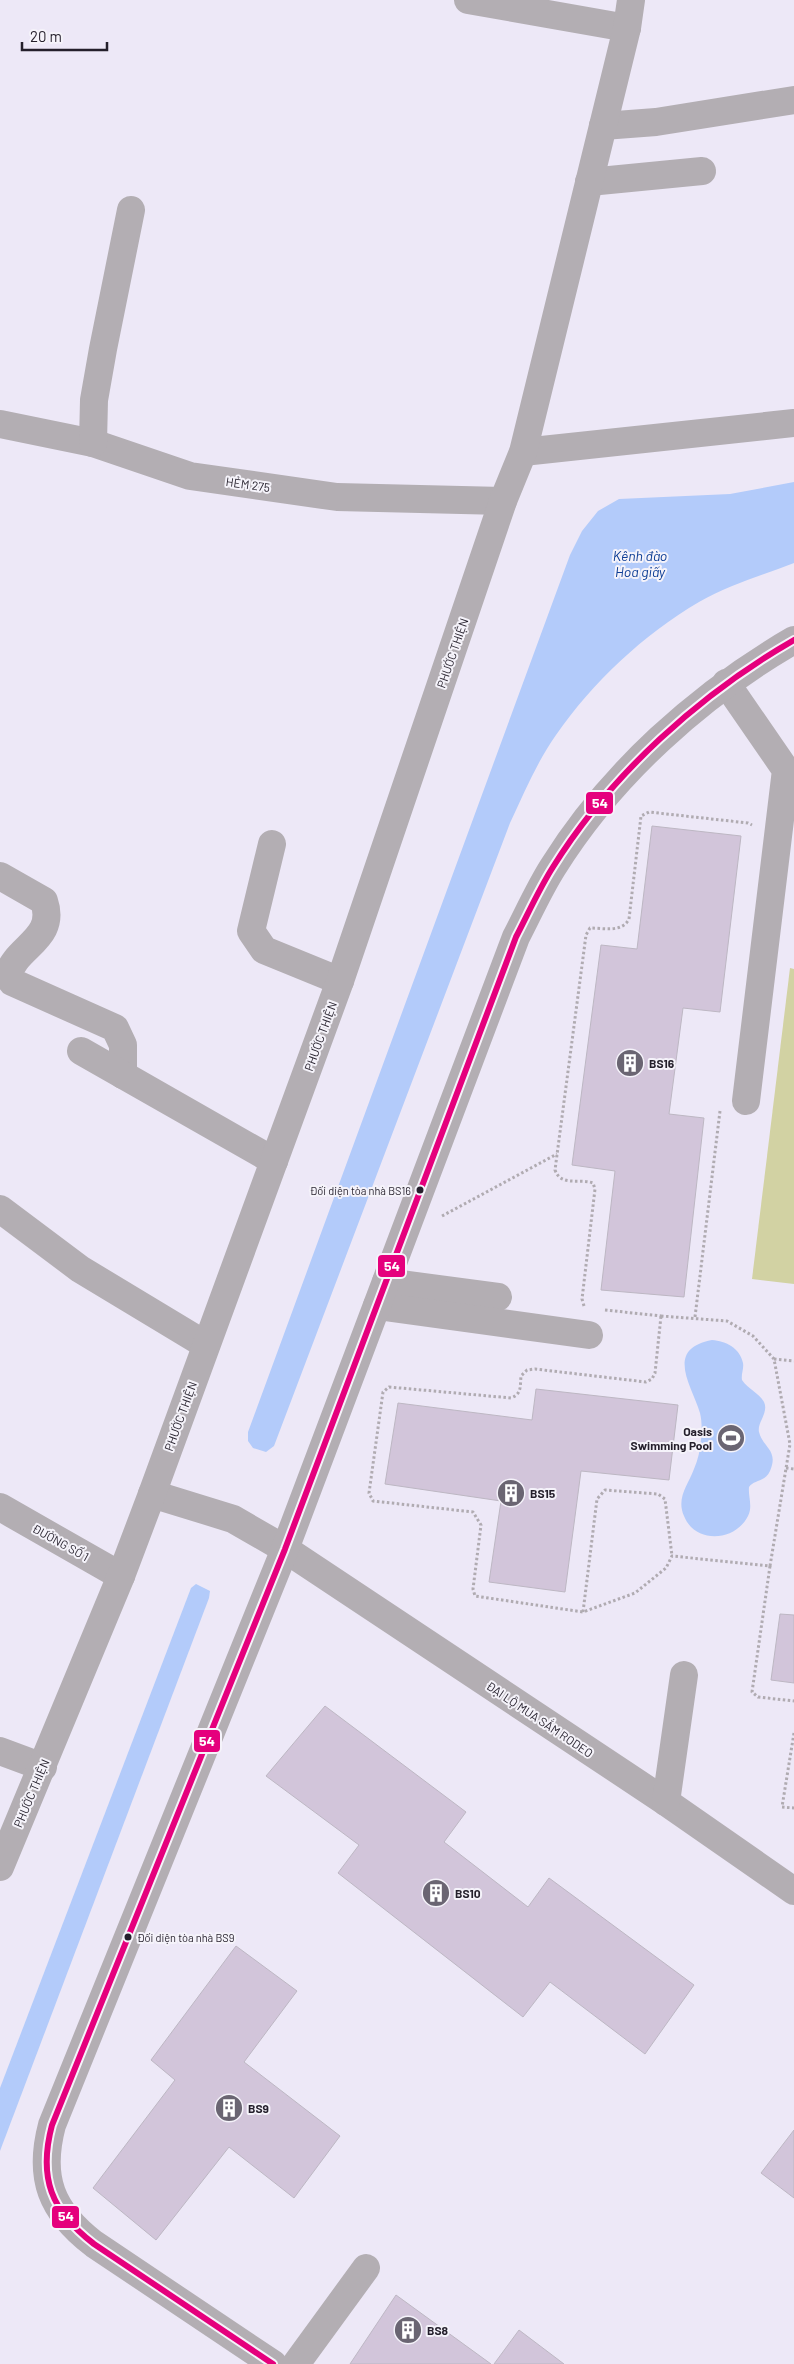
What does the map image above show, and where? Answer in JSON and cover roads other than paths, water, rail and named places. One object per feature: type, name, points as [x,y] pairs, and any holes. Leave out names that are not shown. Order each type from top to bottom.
[{"type":"street","points":[[468,0],[627,28]]},
{"type":"street","name":"PHƯỚC THIỆN","points":[[0,1867],[121,1576],[152,1494],[340,981],[503,501],[523,452],[627,28],[631,0]]},
{"type":"street","points":[[603,126],[656,122],[794,100]]},
{"type":"street","points":[[589,182],[702,171]]},
{"type":"street","points":[[93,443],[94,400],[101,357],[131,210]]},
{"type":"street","points":[[523,452],[794,423]]},
{"type":"street","name":"HẺM 275","points":[[0,424],[93,443],[190,476],[337,497],[503,501]]},
{"type":"street","points":[[273,2364],[82,2235],[71,2225],[55,2202],[47,2180],[48,2140],[52,2125],[284,1549],[516,937],[553,866],[598,806],[626,774],[690,710],[726,683],[794,640]]},
{"type":"street","points":[[726,683],[786,770],[746,1101]]},
{"type":"street","points":[[272,844],[251,931],[264,950],[340,981]]},
{"type":"street","points":[[0,876],[44,901],[48,912],[46,925],[38,937],[11,966],[8,976],[12,982],[24,988],[115,1028],[123,1045],[123,1075]]},
{"type":"street","points":[[81,1051],[274,1161]]},
{"type":"street","points":[[0,1209],[80,1269],[206,1345]]},
{"type":"street","points":[[381,1294],[498,1297]]},
{"type":"street","points":[[381,1294],[589,1322]]},
{"type":"street","name":"ĐẠI LỘ MUA SẮM RODEO","points":[[152,1494],[233,1519],[284,1549],[666,1802],[794,1891]]},
{"type":"street","name":"ĐƯỜNG SỐ 1","points":[[0,1507],[121,1576]]},
{"type":"street","points":[[666,1802],[684,1675]]},
{"type":"street","points":[[0,1751],[43,1767]]},
{"type":"street","points":[[296,2364],[366,2268]]},
{"type":"water","name":"Kênh đào Hoa giấy","points":[[794,482],[794,563],[710,596],[658,629],[620,661],[586,696],[570,715],[543,756],[510,823],[274,1446],[266,1452],[253,1448],[248,1441],[248,1432],[570,555],[582,531],[598,511],[619,499],[730,494]]},
{"type":"water","name":"Oasis Swimming Pool","points":[[712,1340],[732,1346],[739,1353],[743,1365],[742,1380],[764,1402],[765,1410],[759,1432],[773,1458],[768,1475],[749,1487],[750,1509],[742,1525],[725,1535],[715,1536],[706,1535],[689,1525],[684,1516],[681,1503],[698,1459],[702,1430],[700,1413],[685,1370],[685,1360],[689,1351],[697,1345]]},
{"type":"water","points":[[196,1584],[210,1591],[209,1598],[0,2151],[0,2088],[191,1588]]},
{"type":"place","name":"BS16","points":[[630,1063]]},
{"type":"place","name":"Đối diện tòa nhà BS16","points":[[420,1190]]},
{"type":"place","name":"Oasis Swimming Pool","points":[[731,1438]]},
{"type":"place","name":"BS15","points":[[511,1493]]},
{"type":"place","name":"BS10","points":[[436,1893]]},
{"type":"place","name":"Đối diện tòa nhà BS9","points":[[128,1937]]},
{"type":"place","name":"BS9","points":[[229,2108]]},
{"type":"place","name":"BS8","points":[[408,2330]]}]
